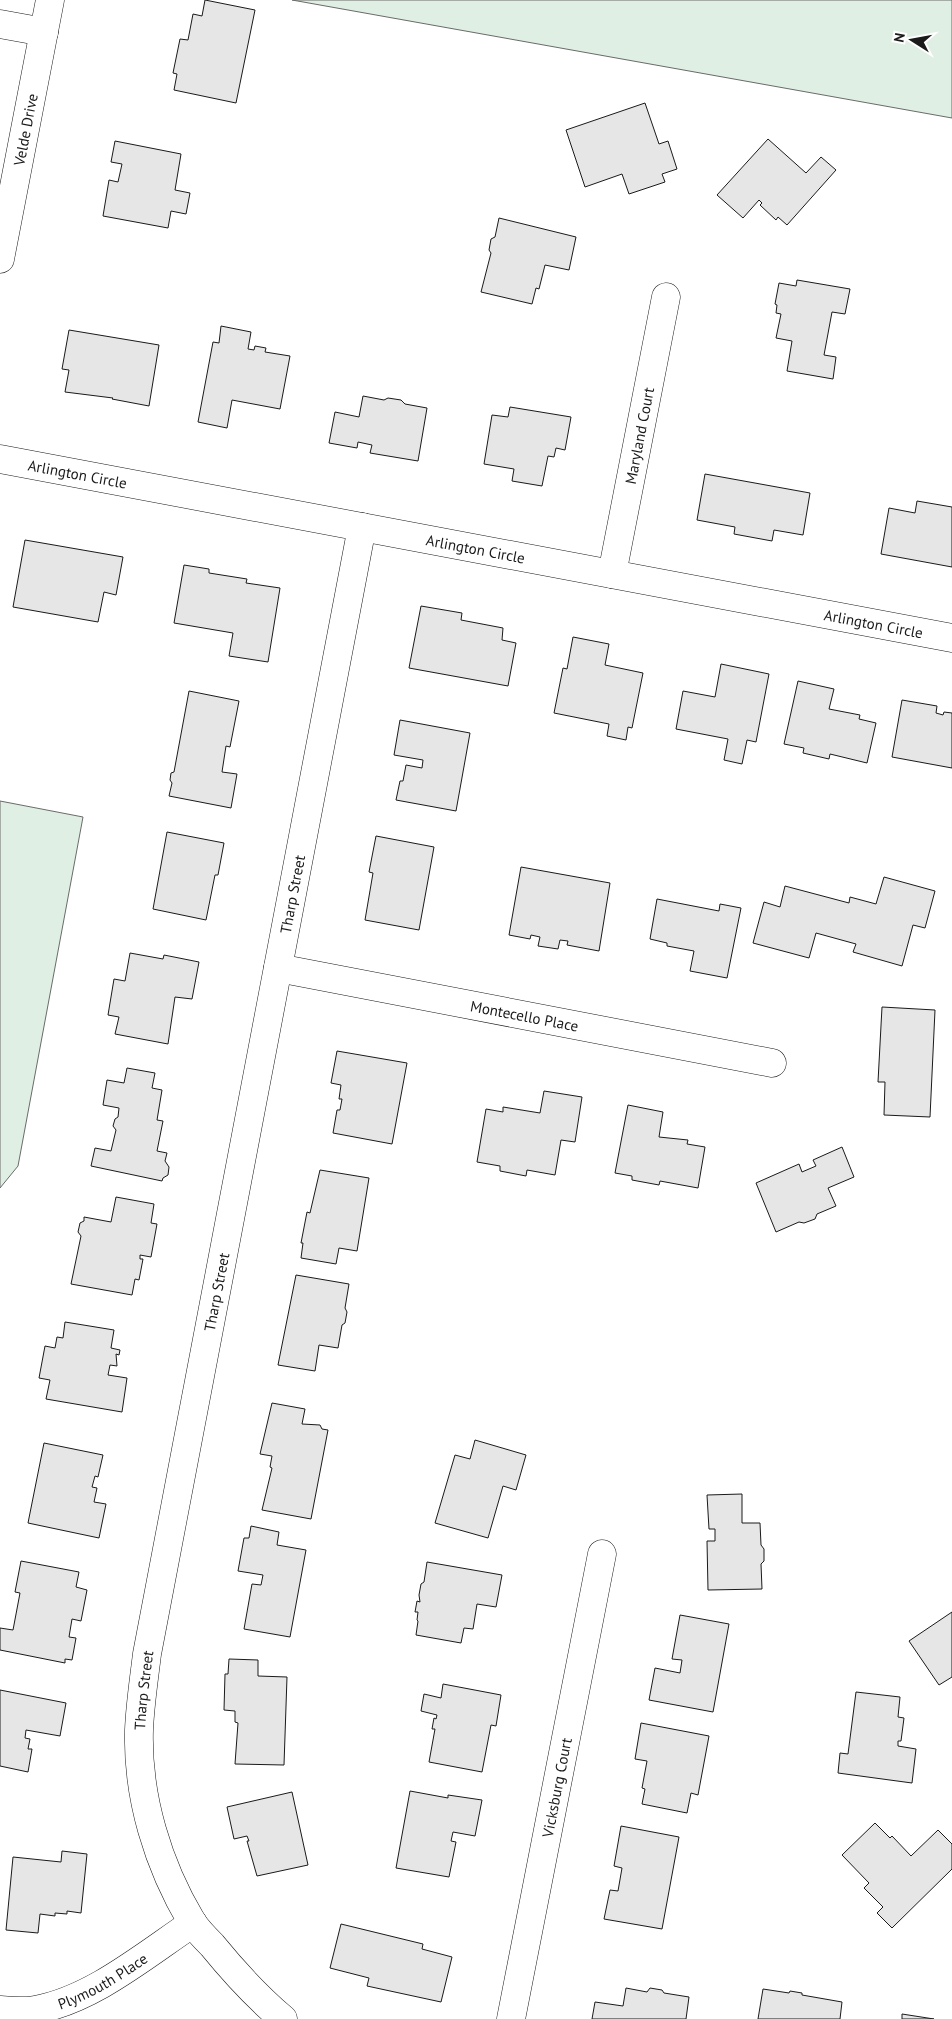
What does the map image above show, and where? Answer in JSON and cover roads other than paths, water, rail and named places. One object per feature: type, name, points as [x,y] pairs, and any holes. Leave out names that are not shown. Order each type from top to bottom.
[{"type":"street","name":"Velde Drive","points":[[0,259],[50,0]]},
{"type":"street","points":[[0,24],[44,32]]},
{"type":"street","name":"Maryland Court","points":[[612,574],[666,297]]},
{"type":"street","name":"Arlington Circle","points":[[0,459],[952,638]]},
{"type":"street","name":"Tharp Street","points":[[283,2019],[262,2001],[193,1923],[167,1872],[150,1824],[143,1790],[139,1730],[147,1654],[362,527]]},
{"type":"street","name":"Montecello Place","points":[[278,968],[772,1063]]},
{"type":"street","name":"Vicksburg Court","points":[[511,2019],[602,1554]]},
{"type":"street","name":"Plymouth Place","points":[[0,2010],[40,2009],[85,1993],[193,1923]]}]
